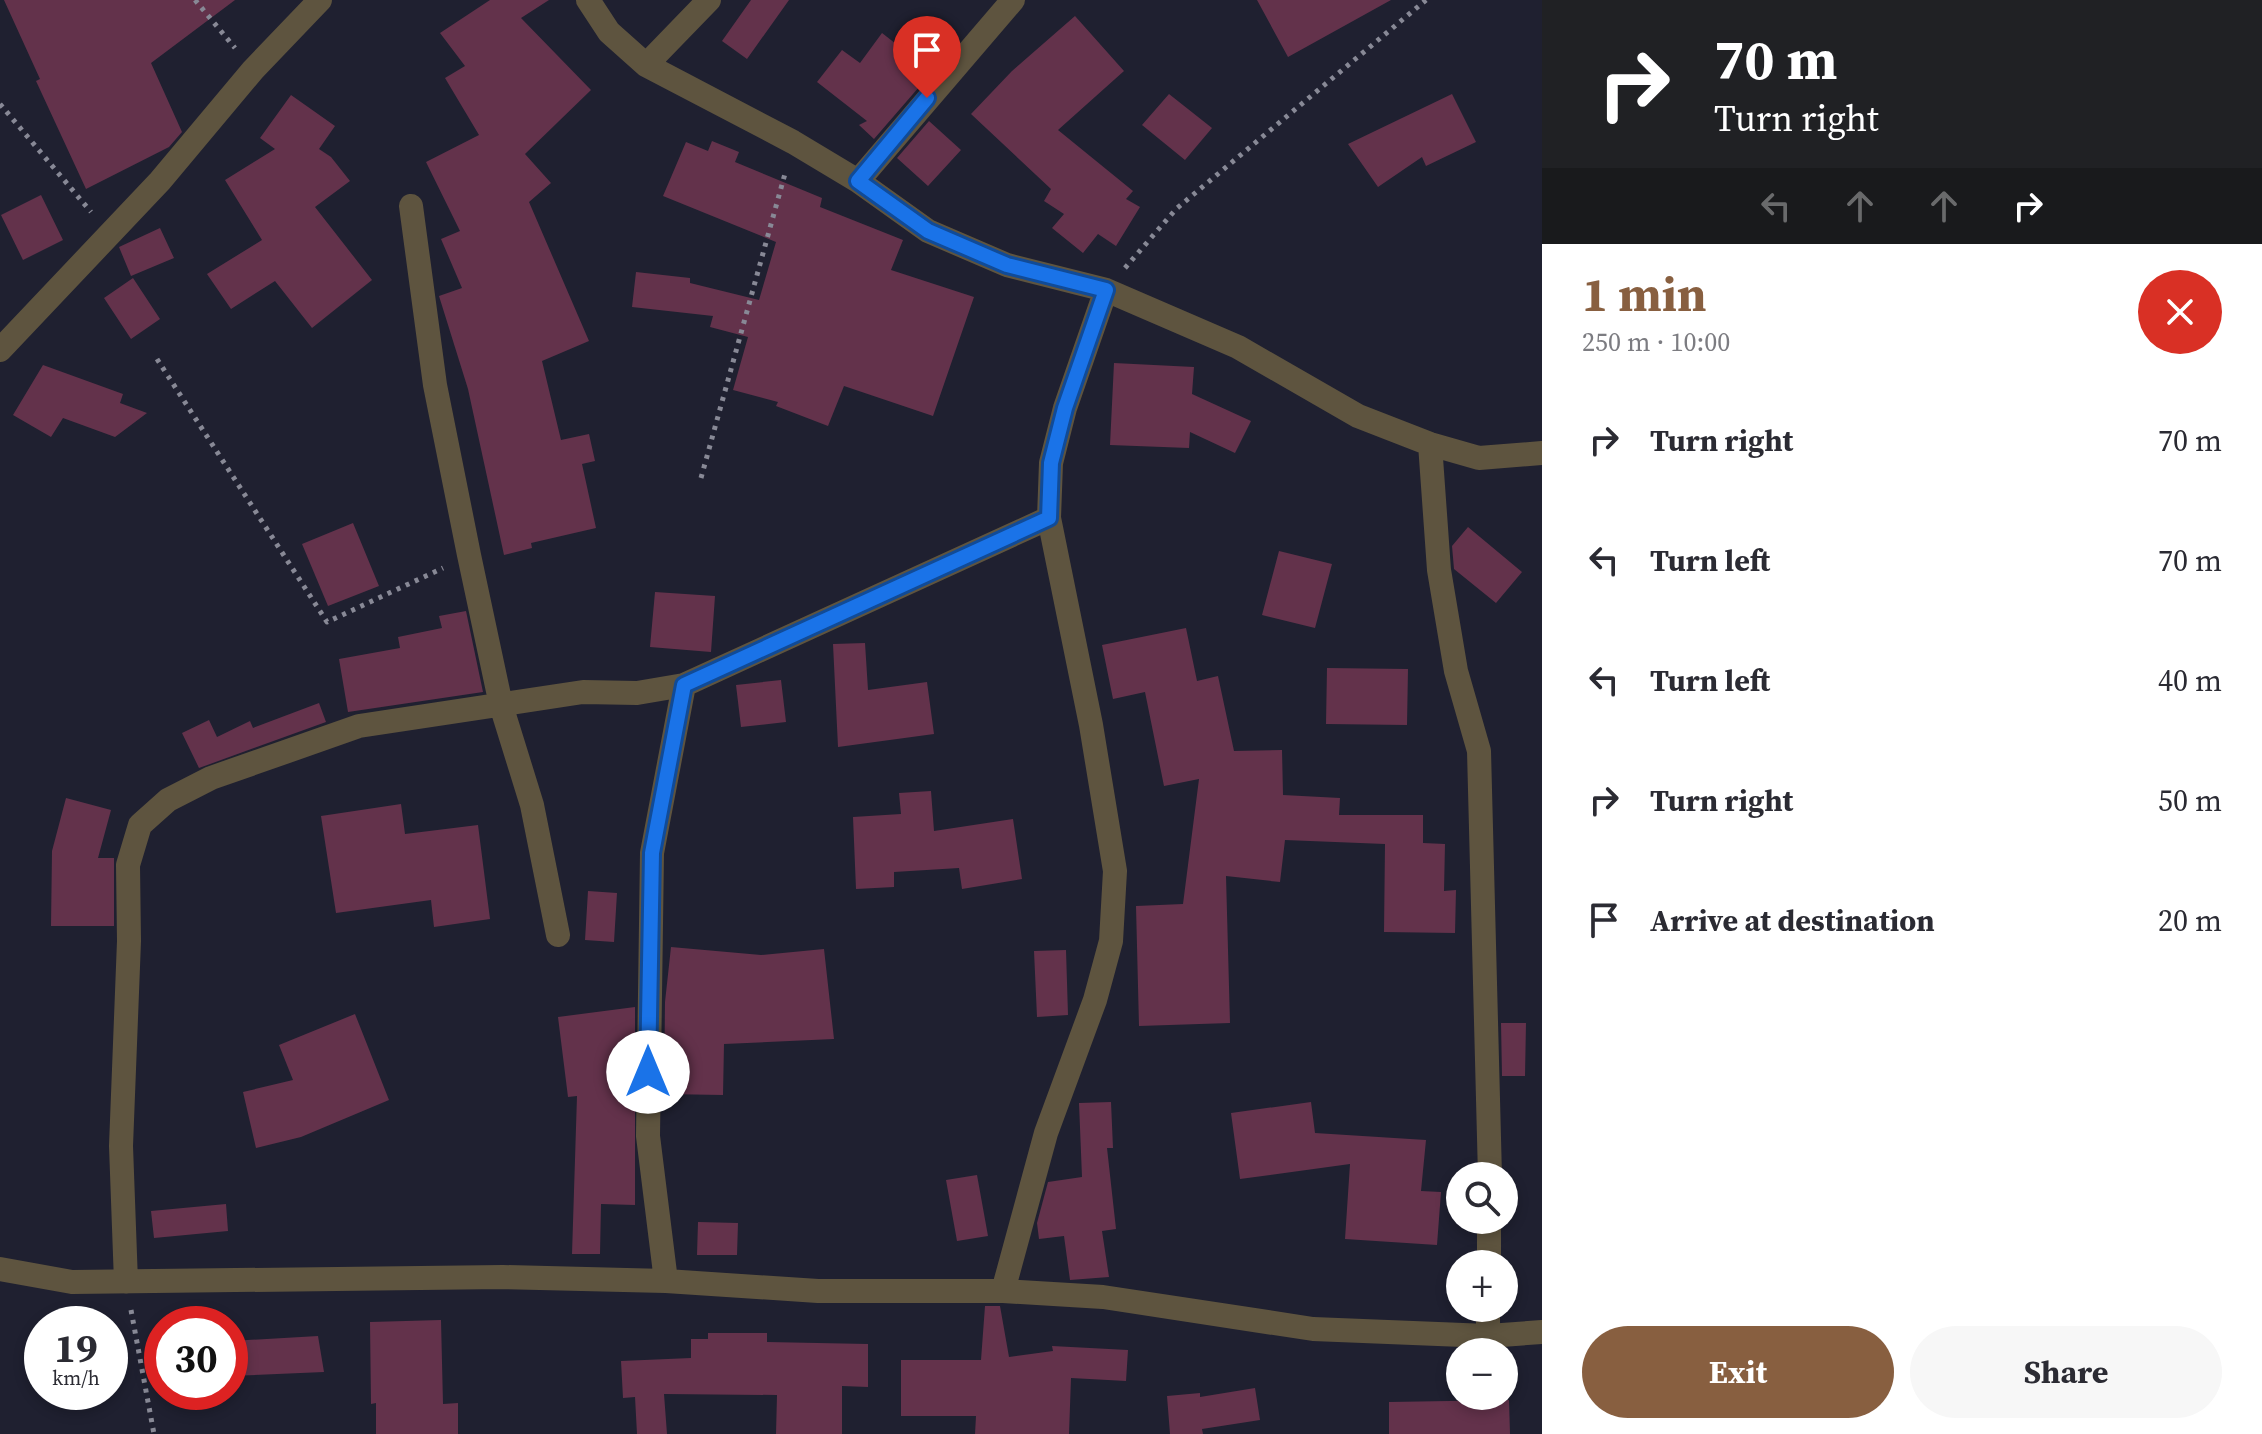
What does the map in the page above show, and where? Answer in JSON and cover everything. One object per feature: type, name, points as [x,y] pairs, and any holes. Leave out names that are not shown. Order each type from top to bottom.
[{"type":"street","points":[[0,350],[160,181],[253,70],[320,0]]},
{"type":"street","points":[[588,0],[609,32],[646,65],[793,142],[858,181],[928,231],[1007,265],[1106,290],[1238,347],[1358,416],[1430,444],[1479,458],[1542,453]]},
{"type":"street","points":[[646,65],[709,0]]},
{"type":"street","points":[[858,181],[1013,0]]},
{"type":"street","points":[[411,206],[435,385],[469,555],[501,705],[532,805],[558,935]]},
{"type":"street","points":[[1003,1291],[1046,1133],[1095,1000],[1111,941],[1115,871],[1091,725],[1049,518],[1051,463],[1065,408],[1106,290]]},
{"type":"street","points":[[1430,444],[1439,570],[1456,671],[1479,751],[1490,1162]]},
{"type":"street","points":[[126,1282],[121,1146],[129,941],[128,865],[140,825],[168,800],[211,778],[359,726],[583,692],[637,693],[684,685],[1049,518]]},
{"type":"street","points":[[666,1281],[648,1136],[652,853],[684,685]]},
{"type":"street","points":[[0,1269],[72,1282],[503,1277],[666,1281],[818,1291],[1003,1291],[1103,1297],[1313,1329],[1488,1336],[1542,1332]]},
{"type":"street","points":[[1488,1322],[1488,1336]]},
{"type":"path","points":[[195,0],[253,70]]},
{"type":"path","points":[[1106,290],[1176,209],[1426,0]]},
{"type":"path","points":[[0,104],[109,235]]},
{"type":"path","points":[[701,478],[793,142]]},
{"type":"path","points":[[157,359],[327,622],[400,591],[469,555]]},
{"type":"path","points":[[126,1282],[154,1434]]},
{"type":"building","points":[[4,0],[235,0],[151,63],[182,132],[169,147],[86,189],[36,81],[40,79]]},
{"type":"building","points":[[490,0],[549,0],[521,18],[591,90],[525,154],[551,183],[529,202],[589,341],[542,361],[561,440],[589,434],[595,461],[582,464],[596,528],[531,543],[532,548],[504,555],[468,389],[439,296],[462,288],[441,239],[460,231],[426,162],[479,135],[445,78],[465,66],[440,33]]},
{"type":"building","points":[[751,0],[789,0],[747,59],[722,41]]},
{"type":"building","points":[[1257,0],[1391,0],[1288,57]]},
{"type":"building","points":[[1075,16],[1124,71],[1058,130],[1133,191],[1126,199],[1140,207],[1116,246],[1098,234],[1083,253],[1052,228],[1064,214],[1044,201],[1051,189],[971,114],[1012,71]]},
{"type":"building","points":[[882,33],[932,72],[874,139],[859,125],[867,121],[817,82],[842,50],[860,63]]},
{"type":"building","points":[[1169,94],[1212,128],[1185,160],[1142,125]]},
{"type":"building","points":[[1452,94],[1476,142],[1426,166],[1422,157],[1378,187],[1348,144]]},
{"type":"building","points":[[291,95],[335,126],[319,149],[331,157],[350,181],[315,207],[372,280],[312,328],[275,281],[231,309],[207,274],[262,240],[225,180],[275,149],[260,138]]},
{"type":"building","points":[[929,121],[961,150],[928,186],[897,158]]},
{"type":"building","points":[[712,141],[739,152],[735,162],[822,198],[820,207],[903,240],[891,270],[974,297],[933,416],[844,386],[828,426],[776,406],[778,402],[733,390],[748,337],[710,327],[713,316],[632,307],[636,272],[690,278],[690,283],[759,300],[776,242],[663,196],[686,142],[708,151]]},
{"type":"building","points":[[41,195],[63,240],[23,260],[1,215]]},
{"type":"building","points":[[160,228],[174,258],[131,276],[119,247]]},
{"type":"building","points":[[133,278],[160,319],[131,339],[104,298]]},
{"type":"building","points":[[1114,363],[1194,367],[1192,394],[1251,421],[1235,453],[1190,432],[1189,448],[1110,445]]},
{"type":"building","points":[[43,365],[123,394],[120,403],[147,413],[115,437],[63,418],[51,437],[13,415]]},
{"type":"building","points":[[353,523],[379,586],[328,606],[302,544]]},
{"type":"building","points":[[1468,527],[1522,572],[1496,603],[1454,569],[1452,546]]},
{"type":"building","points":[[1279,551],[1332,564],[1315,628],[1262,615]]},
{"type":"building","points":[[655,592],[715,596],[711,652],[650,647]]},
{"type":"building","points":[[466,611],[483,692],[348,712],[339,659],[400,648],[398,637],[442,628],[439,616]]},
{"type":"building","points":[[1186,628],[1197,681],[1218,676],[1234,751],[1282,750],[1283,795],[1340,798],[1339,815],[1423,815],[1423,843],[1445,844],[1444,891],[1456,890],[1455,933],[1384,932],[1385,844],[1285,840],[1280,882],[1226,876],[1230,1023],[1139,1026],[1136,906],[1183,904],[1199,779],[1164,786],[1145,692],[1113,699],[1102,645]]},
{"type":"building","points":[[865,643],[868,690],[927,682],[934,734],[838,747],[833,644]]},
{"type":"building","points":[[1327,668],[1408,669],[1407,725],[1326,724]]},
{"type":"building","points":[[781,680],[786,722],[741,727],[736,685]]},
{"type":"building","points":[[319,703],[326,722],[199,768],[182,733],[209,720],[217,737],[250,721],[253,728]]},
{"type":"building","points":[[931,791],[934,831],[1013,819],[1022,879],[962,889],[959,868],[894,872],[894,887],[856,889],[853,817],[901,814],[899,793]]},
{"type":"building","points":[[66,798],[111,810],[98,858],[114,858],[114,926],[51,926],[52,851]]},
{"type":"building","points":[[401,804],[405,834],[478,825],[490,919],[434,927],[431,900],[336,913],[321,816]]},
{"type":"building","points":[[588,891],[617,893],[614,942],[585,940]]},
{"type":"building","points":[[671,947],[761,955],[824,949],[834,1039],[724,1044],[723,1095],[664,1094],[665,1002]]},
{"type":"building","points":[[1066,950],[1068,1015],[1037,1017],[1034,951]]},
{"type":"building","points":[[635,1007],[635,1205],[601,1204],[600,1254],[572,1254],[577,1096],[568,1097],[558,1017]]},
{"type":"building","points":[[355,1014],[389,1100],[301,1137],[256,1148],[243,1092],[293,1080],[279,1045]]},
{"type":"building","points":[[1501,1023],[1526,1023],[1525,1076],[1502,1076]]},
{"type":"building","points":[[1111,1102],[1113,1148],[1107,1148],[1116,1229],[1102,1231],[1109,1277],[1070,1280],[1064,1236],[1039,1239],[1037,1223],[1048,1182],[1082,1177],[1079,1103]]},
{"type":"building","points":[[1311,1102],[1315,1133],[1426,1140],[1421,1191],[1441,1192],[1437,1245],[1345,1239],[1350,1164],[1240,1179],[1231,1113]]},
{"type":"building","points":[[977,1175],[988,1236],[957,1241],[946,1180]]},
{"type":"building","points":[[226,1204],[228,1231],[154,1238],[151,1211]]},
{"type":"building","points":[[698,1222],[738,1223],[737,1255],[697,1255]]},
{"type":"building","points":[[985,1306],[1000,1306],[1009,1357],[1053,1351],[1052,1346],[1128,1350],[1126,1381],[1071,1378],[1069,1434],[975,1434],[976,1416],[901,1416],[901,1360],[981,1360]]},
{"type":"building","points":[[441,1320],[443,1404],[458,1403],[458,1434],[376,1434],[376,1403],[371,1404],[370,1322]]},
{"type":"building","points":[[708,1333],[767,1333],[767,1342],[868,1344],[868,1387],[842,1386],[842,1434],[776,1434],[777,1395],[664,1394],[667,1434],[637,1434],[635,1397],[623,1398],[621,1361],[691,1358],[691,1339],[708,1339]]},
{"type":"building","points":[[318,1336],[324,1372],[248,1375],[248,1340]]},
{"type":"building","points":[[1255,1388],[1260,1420],[1202,1429],[1203,1434],[1170,1434],[1167,1396],[1200,1393],[1200,1397]]},
{"type":"building","points":[[1446,1401],[1446,1410],[1509,1410],[1510,1434],[1389,1434],[1389,1402]]},
{"type":"route","points":[[648,1072],[652,853],[684,685],[1049,518],[1051,463],[1065,408],[1106,290],[1007,265],[928,231],[858,181],[927,98]]}]
